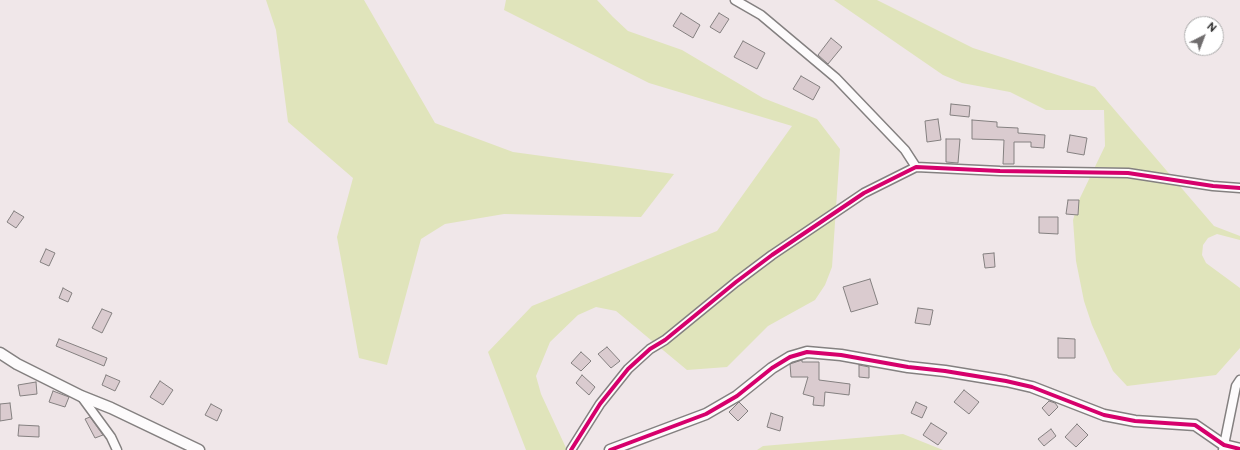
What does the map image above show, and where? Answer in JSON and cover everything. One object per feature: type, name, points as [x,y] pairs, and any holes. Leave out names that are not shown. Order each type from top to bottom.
[{"type":"street","points":[[735,0],[761,15],[836,78],[905,150],[916,167]]},
{"type":"street","points":[[570,450],[600,404],[628,369],[650,349],[665,340],[772,255],[864,193],[916,167],[1000,171],[1128,173],[1213,186],[1240,188]]},
{"type":"street","points":[[610,450],[706,414],[737,396],[772,368],[790,357],[807,352],[841,355],[908,367],[952,372],[1006,381],[1032,387],[1104,414],[1135,421],[1195,425],[1223,447],[1240,449]]},
{"type":"street","points":[[0,353],[17,364],[81,396],[111,408],[199,450]]},
{"type":"street","points":[[1223,447],[1236,386],[1240,380]]},
{"type":"street","points":[[81,396],[111,437],[117,450]]},
{"type":"green space","points":[[266,0],[364,0],[435,123],[513,152],[674,174],[641,217],[504,214],[445,224],[421,239],[387,365],[359,358],[337,237],[353,178],[288,122],[276,30]]},
{"type":"green space","points":[[506,0],[597,0],[628,31],[682,50],[763,98],[817,119],[840,149],[832,267],[825,285],[815,300],[768,326],[727,367],[687,370],[616,311],[596,307],[578,315],[550,342],[536,376],[541,394],[567,450],[526,450],[488,352],[532,306],[717,231],[792,126],[649,83],[504,10]]},
{"type":"green space","points":[[834,0],[877,0],[973,48],[1095,87],[1214,226],[1240,236],[1240,240],[1217,234],[1208,238],[1203,245],[1202,255],[1206,263],[1240,288],[1240,348],[1216,375],[1127,386],[1113,371],[1092,325],[1084,301],[1076,261],[1073,220],[1079,200],[1105,146],[1104,110],[1046,110],[1010,92],[962,83],[943,75]]},
{"type":"green space","points":[[903,434],[943,450],[757,450],[763,446]]},
{"type":"building","points":[[681,13],[700,25],[693,38],[673,26]]},
{"type":"building","points":[[719,13],[729,19],[720,33],[710,27]]},
{"type":"building","points":[[831,38],[842,47],[828,64],[818,55]]},
{"type":"building","points":[[743,41],[765,53],[757,69],[734,57]]},
{"type":"building","points":[[801,76],[820,87],[813,100],[793,89]]},
{"type":"building","points":[[951,104],[970,106],[969,117],[950,115]]},
{"type":"building","points":[[938,119],[941,140],[927,142],[925,121]]},
{"type":"building","points":[[972,120],[997,122],[997,127],[1018,128],[1018,133],[1045,135],[1044,148],[1031,147],[1031,142],[1014,142],[1014,164],[1003,164],[1004,140],[972,139]]},
{"type":"building","points":[[1070,135],[1087,138],[1084,155],[1067,152]]},
{"type":"building","points":[[946,139],[960,139],[958,163],[946,162]]},
{"type":"building","points":[[1068,200],[1079,200],[1078,215],[1066,214]]},
{"type":"building","points":[[14,211],[24,217],[16,228],[7,222]]},
{"type":"building","points":[[1039,217],[1058,217],[1058,234],[1039,233]]},
{"type":"building","points":[[46,249],[55,253],[49,266],[40,262]]},
{"type":"building","points":[[994,253],[995,267],[985,268],[983,254]]},
{"type":"building","points":[[870,279],[878,304],[851,312],[843,287]]},
{"type":"building","points":[[63,288],[72,293],[68,302],[59,298]]},
{"type":"building","points":[[918,308],[933,310],[930,325],[915,323]]},
{"type":"building","points":[[102,309],[112,313],[102,333],[92,328]]},
{"type":"building","points":[[1058,338],[1075,339],[1075,358],[1058,358]]},
{"type":"building","points":[[59,339],[107,358],[104,366],[56,346]]},
{"type":"building","points":[[607,347],[620,361],[611,368],[598,354]]},
{"type":"building","points":[[581,352],[591,361],[581,371],[571,363]]},
{"type":"building","points":[[802,360],[802,362],[819,362],[819,380],[850,384],[849,395],[825,392],[824,406],[813,405],[814,397],[803,394],[808,377],[791,377],[790,364]]},
{"type":"building","points":[[859,365],[869,367],[869,378],[859,377]]},
{"type":"building","points":[[106,375],[120,381],[115,391],[102,385]]},
{"type":"building","points":[[582,375],[595,387],[589,395],[576,383]]},
{"type":"building","points":[[160,381],[173,390],[163,405],[150,397]]},
{"type":"building","points":[[36,382],[37,394],[20,396],[18,385]]},
{"type":"building","points":[[964,390],[979,402],[969,414],[954,402]]},
{"type":"building","points":[[53,391],[69,397],[65,407],[49,402]]},
{"type":"building","points":[[1049,401],[1055,403],[1058,407],[1049,416],[1042,408]]},
{"type":"building","points":[[739,402],[748,411],[738,421],[729,412]]},
{"type":"building","points":[[916,402],[927,407],[922,418],[911,413]]},
{"type":"building","points":[[10,403],[12,419],[0,421],[0,404]]},
{"type":"building","points":[[211,404],[222,410],[217,421],[205,415]]},
{"type":"building","points":[[771,413],[783,417],[780,431],[767,427]]},
{"type":"building","points":[[90,417],[103,435],[95,438],[85,419]]},
{"type":"building","points":[[931,423],[947,433],[938,445],[923,435]]},
{"type":"building","points":[[1077,424],[1088,435],[1076,447],[1065,437]]},
{"type":"building","points":[[19,425],[39,426],[39,437],[18,436]]},
{"type":"building","points":[[1051,429],[1056,436],[1044,446],[1038,439]]},
{"type":"cycle path","points":[[571,450],[600,404],[628,369],[650,349],[665,340],[736,282],[772,255],[864,193],[916,167],[1000,171],[1128,173],[1213,186],[1240,188]]},
{"type":"cycle path","points":[[610,450],[706,414],[737,396],[772,368],[790,357],[807,352],[841,355],[908,367],[945,371],[1006,381],[1032,387],[1104,415],[1135,421],[1195,425],[1224,445],[1240,449]]}]
